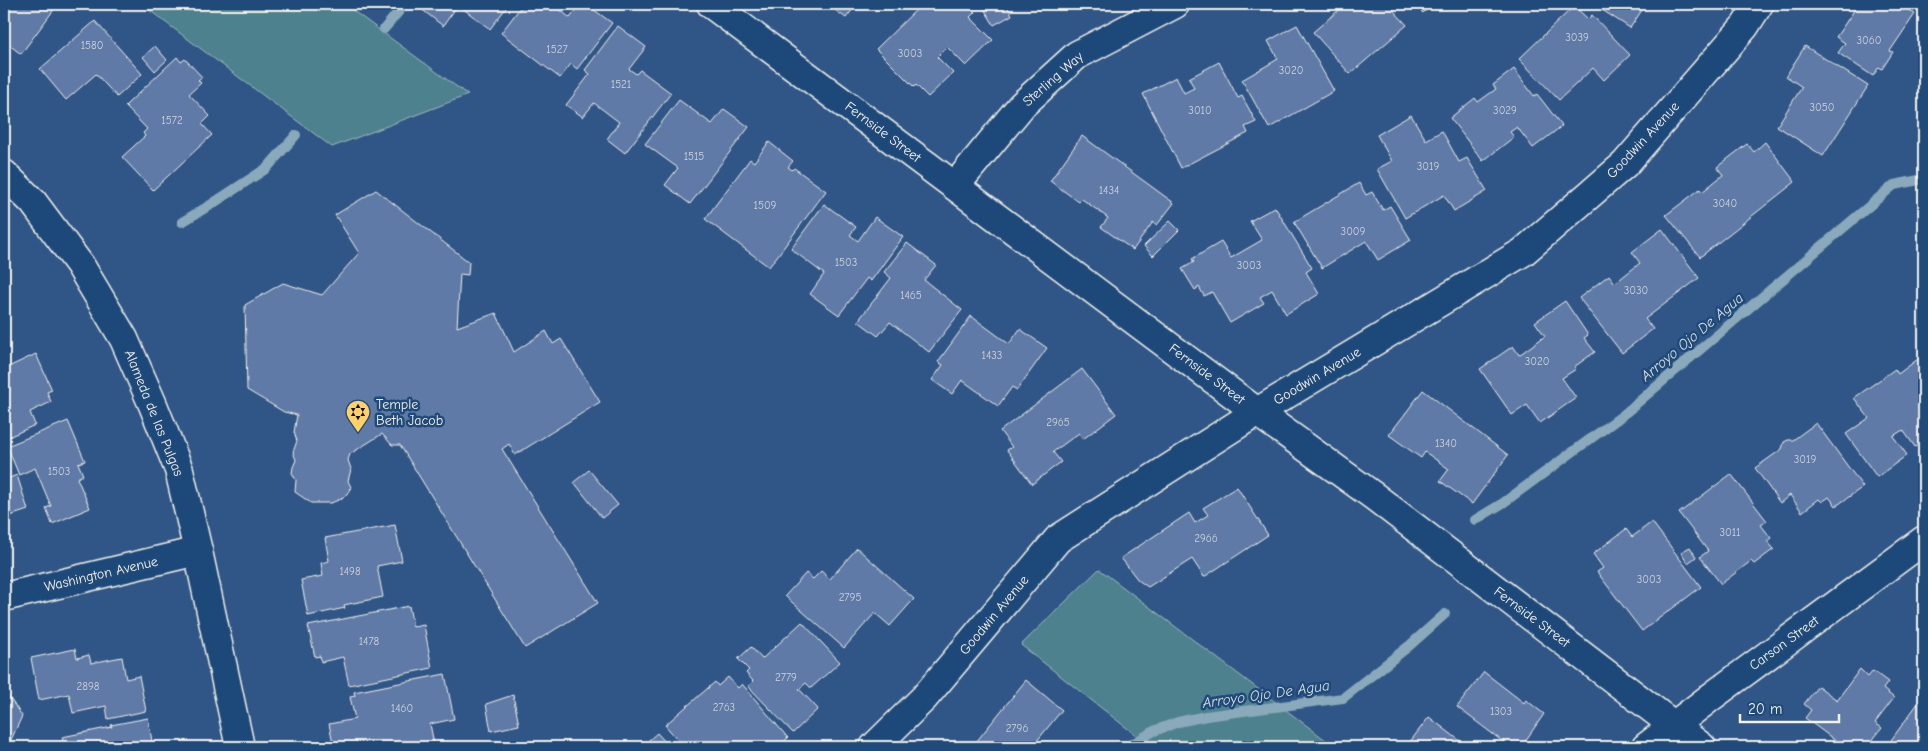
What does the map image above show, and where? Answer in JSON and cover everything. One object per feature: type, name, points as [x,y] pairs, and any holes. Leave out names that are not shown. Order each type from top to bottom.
[{"type":"street","name":"Fernside Street","points":[[711,4],[1257,412],[1375,497],[1702,747]]},
{"type":"street","name":"Sterling Way","points":[[955,186],[1022,105],[1078,55],[1175,4]]},
{"type":"street","name":"Goodwin Avenue","points":[[874,747],[924,698],[1058,539],[1257,412],[1523,252],[1625,164],[1745,26],[1759,4]]},
{"type":"street","name":"Alameda de las Pulgas","points":[[4,174],[33,202],[80,265],[124,339],[178,470],[198,551],[240,747]]},
{"type":"street","name":"Carson Street","points":[[1646,747],[1673,725],[1924,540]]},
{"type":"street","name":"Washington Avenue","points":[[4,597],[198,551]]},
{"type":"green space","points":[[141,4],[344,4],[468,95],[332,147]]},
{"type":"green space","points":[[1099,569],[1335,747],[1151,747],[1021,645]]},
{"type":"building","points":[[4,4],[58,4],[21,54],[4,41]]},
{"type":"building","points":[[415,4],[509,4],[490,29],[458,5],[443,26]]},
{"type":"building","points":[[523,4],[555,4],[570,18],[581,4],[586,4],[612,23],[577,69],[571,64],[560,78],[501,33]]},
{"type":"building","points":[[827,4],[857,4],[846,18]]},
{"type":"building","points":[[922,4],[967,4],[975,12],[970,17],[993,40],[966,66],[947,47],[937,57],[953,73],[928,97],[916,85],[914,87],[876,49]]},
{"type":"building","points":[[981,4],[1006,4],[1012,15],[994,25]]},
{"type":"building","points":[[1346,4],[1400,4],[1393,10],[1407,25],[1350,74],[1313,32]]},
{"type":"building","points":[[1414,4],[1432,4],[1423,13]]},
{"type":"building","points":[[1593,4],[1646,4],[1630,28]]},
{"type":"building","points":[[1847,4],[1899,4],[1915,14],[1890,51],[1893,52],[1882,69],[1879,67],[1873,76],[1838,53],[1845,43],[1836,37],[1855,9]]},
{"type":"building","points":[[1574,6],[1588,19],[1592,15],[1630,55],[1604,80],[1593,68],[1559,100],[1519,59]]},
{"type":"building","points":[[95,21],[142,74],[117,97],[96,74],[66,100],[40,69]]},
{"type":"building","points":[[1297,25],[1334,91],[1269,128],[1242,80],[1278,59],[1268,41]]},
{"type":"building","points":[[618,26],[646,47],[629,69],[636,74],[640,70],[671,93],[625,153],[607,139],[619,122],[594,103],[583,117],[566,105],[590,74],[585,70]]},
{"type":"building","points":[[155,46],[167,60],[155,71],[143,57]]},
{"type":"building","points":[[1805,46],[1868,86],[1823,156],[1777,126],[1802,87],[1786,76]]},
{"type":"building","points":[[177,57],[181,62],[185,59],[202,77],[198,80],[201,83],[189,94],[210,116],[202,124],[212,135],[153,190],[122,157],[145,136],[143,133],[147,129],[125,106]]},
{"type":"building","points":[[1219,62],[1238,98],[1242,96],[1256,122],[1245,127],[1248,133],[1181,168],[1143,94],[1176,77],[1184,93],[1194,88],[1189,78]]},
{"type":"building","points":[[1514,69],[1534,96],[1537,94],[1562,126],[1533,148],[1517,127],[1510,132],[1514,137],[1483,161],[1450,118],[1475,98],[1478,102],[1496,89],[1493,85]]},
{"type":"building","points":[[679,100],[712,124],[724,109],[749,127],[690,204],[665,185],[678,168],[645,144]]},
{"type":"building","points":[[1411,115],[1426,140],[1442,131],[1459,162],[1467,158],[1487,191],[1454,211],[1444,195],[1405,218],[1377,169],[1392,161],[1377,135]]},
{"type":"building","points":[[1082,136],[1174,203],[1157,225],[1153,222],[1133,250],[1101,227],[1108,218],[1082,199],[1079,202],[1050,181]]},
{"type":"building","points":[[769,142],[793,161],[788,167],[792,170],[794,168],[826,191],[769,267],[705,219],[750,159],[754,162]]},
{"type":"building","points":[[1765,142],[1795,182],[1700,257],[1666,215],[1700,189],[1702,192],[1723,175],[1717,167],[1747,144],[1754,152]]},
{"type":"building","points":[[1359,183],[1366,195],[1372,192],[1383,210],[1390,206],[1411,240],[1378,260],[1366,241],[1322,268],[1294,222]]},
{"type":"building","points":[[376,190],[469,262],[468,275],[460,274],[457,327],[496,313],[514,352],[546,331],[553,344],[561,339],[600,402],[515,455],[509,444],[502,449],[598,603],[525,648],[400,445],[392,445],[382,434],[350,454],[348,460],[351,469],[348,481],[351,487],[350,491],[341,499],[331,503],[311,503],[295,492],[296,480],[292,473],[296,460],[293,452],[297,441],[294,432],[297,415],[284,412],[247,390],[245,305],[283,283],[322,295],[359,253],[335,215]]},
{"type":"building","points":[[824,204],[856,227],[850,235],[858,241],[875,217],[903,237],[871,281],[867,278],[839,315],[810,294],[824,274],[791,249]]},
{"type":"building","points":[[1275,207],[1312,268],[1306,272],[1319,294],[1286,314],[1272,290],[1260,297],[1264,303],[1230,323],[1212,292],[1204,296],[1199,287],[1195,290],[1182,269],[1194,262],[1192,259],[1221,242],[1231,258],[1262,240],[1250,221]]},
{"type":"building","points":[[1170,221],[1179,230],[1153,256],[1144,246]]},
{"type":"building","points":[[1662,229],[1699,278],[1645,319],[1653,329],[1622,353],[1579,298],[1609,275],[1615,283],[1640,263],[1632,252]]},
{"type":"building","points":[[907,243],[936,265],[924,280],[962,310],[929,352],[890,322],[878,336],[858,321],[891,278],[884,272]]},
{"type":"building","points":[[1565,301],[1588,335],[1584,338],[1595,352],[1574,367],[1576,369],[1562,378],[1576,398],[1540,423],[1527,405],[1512,415],[1480,369],[1513,346],[1519,355],[1545,336],[1535,322]]},
{"type":"building","points":[[971,316],[1009,344],[1020,329],[1047,348],[1017,390],[1012,387],[998,406],[962,380],[952,394],[932,380],[943,365],[938,362]]},
{"type":"building","points":[[36,354],[52,390],[47,392],[51,402],[30,412],[35,425],[4,439],[4,389],[10,386],[4,369]]},
{"type":"building","points":[[1918,359],[1924,368],[1924,441],[1915,447],[1903,430],[1893,436],[1907,455],[1877,477],[1846,434],[1869,418],[1854,398],[1895,369],[1898,374]]},
{"type":"building","points":[[1082,369],[1116,414],[1083,439],[1079,433],[1053,452],[1061,462],[1032,484],[1007,450],[1012,447],[1000,431]]},
{"type":"building","points":[[1423,390],[1508,455],[1472,504],[1440,481],[1449,469],[1425,452],[1421,458],[1389,435]]},
{"type":"building","points":[[68,421],[85,461],[78,463],[83,475],[77,478],[90,508],[52,524],[46,508],[51,506],[35,468],[19,475],[7,446]]},
{"type":"building","points":[[1816,423],[1863,487],[1836,506],[1829,497],[1822,502],[1819,499],[1802,512],[1790,495],[1780,503],[1755,468],[1782,449],[1784,442],[1793,440]]},
{"type":"building","points":[[589,470],[618,505],[602,518],[574,482]]},
{"type":"building","points":[[1731,474],[1767,521],[1761,525],[1771,538],[1767,541],[1774,549],[1754,564],[1751,561],[1721,584],[1700,557],[1708,551],[1679,513]]},
{"type":"building","points":[[17,475],[28,510],[4,518],[4,480]]},
{"type":"building","points":[[1237,487],[1268,535],[1204,577],[1192,559],[1148,587],[1138,580],[1121,558],[1189,513],[1195,523],[1208,515],[1203,508]]},
{"type":"building","points":[[1652,522],[1701,587],[1642,631],[1597,572],[1603,568],[1593,554],[1626,529],[1632,537]]},
{"type":"building","points":[[395,525],[402,561],[377,566],[383,597],[344,605],[345,608],[308,616],[301,580],[323,576],[321,563],[329,561],[325,538]]},
{"type":"building","points":[[1690,547],[1696,557],[1688,563],[1681,552]]},
{"type":"building","points":[[857,548],[914,599],[890,626],[875,613],[844,648],[785,596],[806,573],[813,579],[821,571],[830,579]]},
{"type":"building","points":[[409,606],[413,627],[424,625],[432,668],[349,685],[343,657],[321,662],[320,656],[315,657],[308,626]]},
{"type":"building","points":[[802,622],[840,662],[811,688],[806,683],[799,689],[818,709],[793,733],[748,686],[753,681],[746,673],[749,670],[738,659],[751,647],[762,659]]},
{"type":"building","points":[[75,649],[77,658],[89,655],[91,663],[122,657],[126,679],[139,676],[146,711],[108,719],[106,706],[73,713],[69,694],[39,700],[31,658]]},
{"type":"building","points":[[1860,669],[1868,677],[1873,671],[1888,682],[1883,689],[1894,698],[1875,723],[1882,728],[1867,747],[1844,747],[1805,718],[1811,710],[1804,704],[1818,686],[1837,700]]},
{"type":"building","points":[[1484,672],[1524,703],[1526,700],[1544,714],[1521,747],[1510,747],[1457,707]]},
{"type":"building","points":[[445,674],[454,719],[430,724],[434,744],[416,747],[334,747],[329,724],[355,719],[350,697],[355,696],[354,692]]},
{"type":"building","points":[[728,677],[738,688],[742,684],[788,738],[777,747],[713,747],[708,741],[700,747],[684,747],[665,725],[715,682],[718,686]]},
{"type":"building","points":[[1026,680],[1062,710],[1032,747],[972,747]]},
{"type":"building","points":[[4,690],[22,716],[11,740],[6,744],[8,747],[4,747]]},
{"type":"building","points":[[513,695],[519,725],[491,731],[486,704]]},
{"type":"building","points":[[1924,695],[1924,747],[1886,747]]},
{"type":"building","points":[[1429,717],[1468,747],[1406,747]]},
{"type":"building","points":[[148,718],[153,747],[64,747],[62,737]]},
{"type":"building","points":[[657,733],[670,747],[641,747]]},
{"type":"waterway","points":[[384,29],[405,4]]},
{"type":"waterway","points":[[182,222],[267,168],[296,135]]},
{"type":"waterway","name":"Arroyo Ojo De Agua","points":[[1475,520],[1503,503],[1623,415],[1894,185],[1924,179]]},
{"type":"waterway","name":"Arroyo Ojo De Agua","points":[[1127,747],[1154,731],[1178,722],[1206,716],[1343,698],[1409,646],[1445,614]]},
{"type":"place","name":"Temple Beth Jacob","points":[[358,433]]}]
